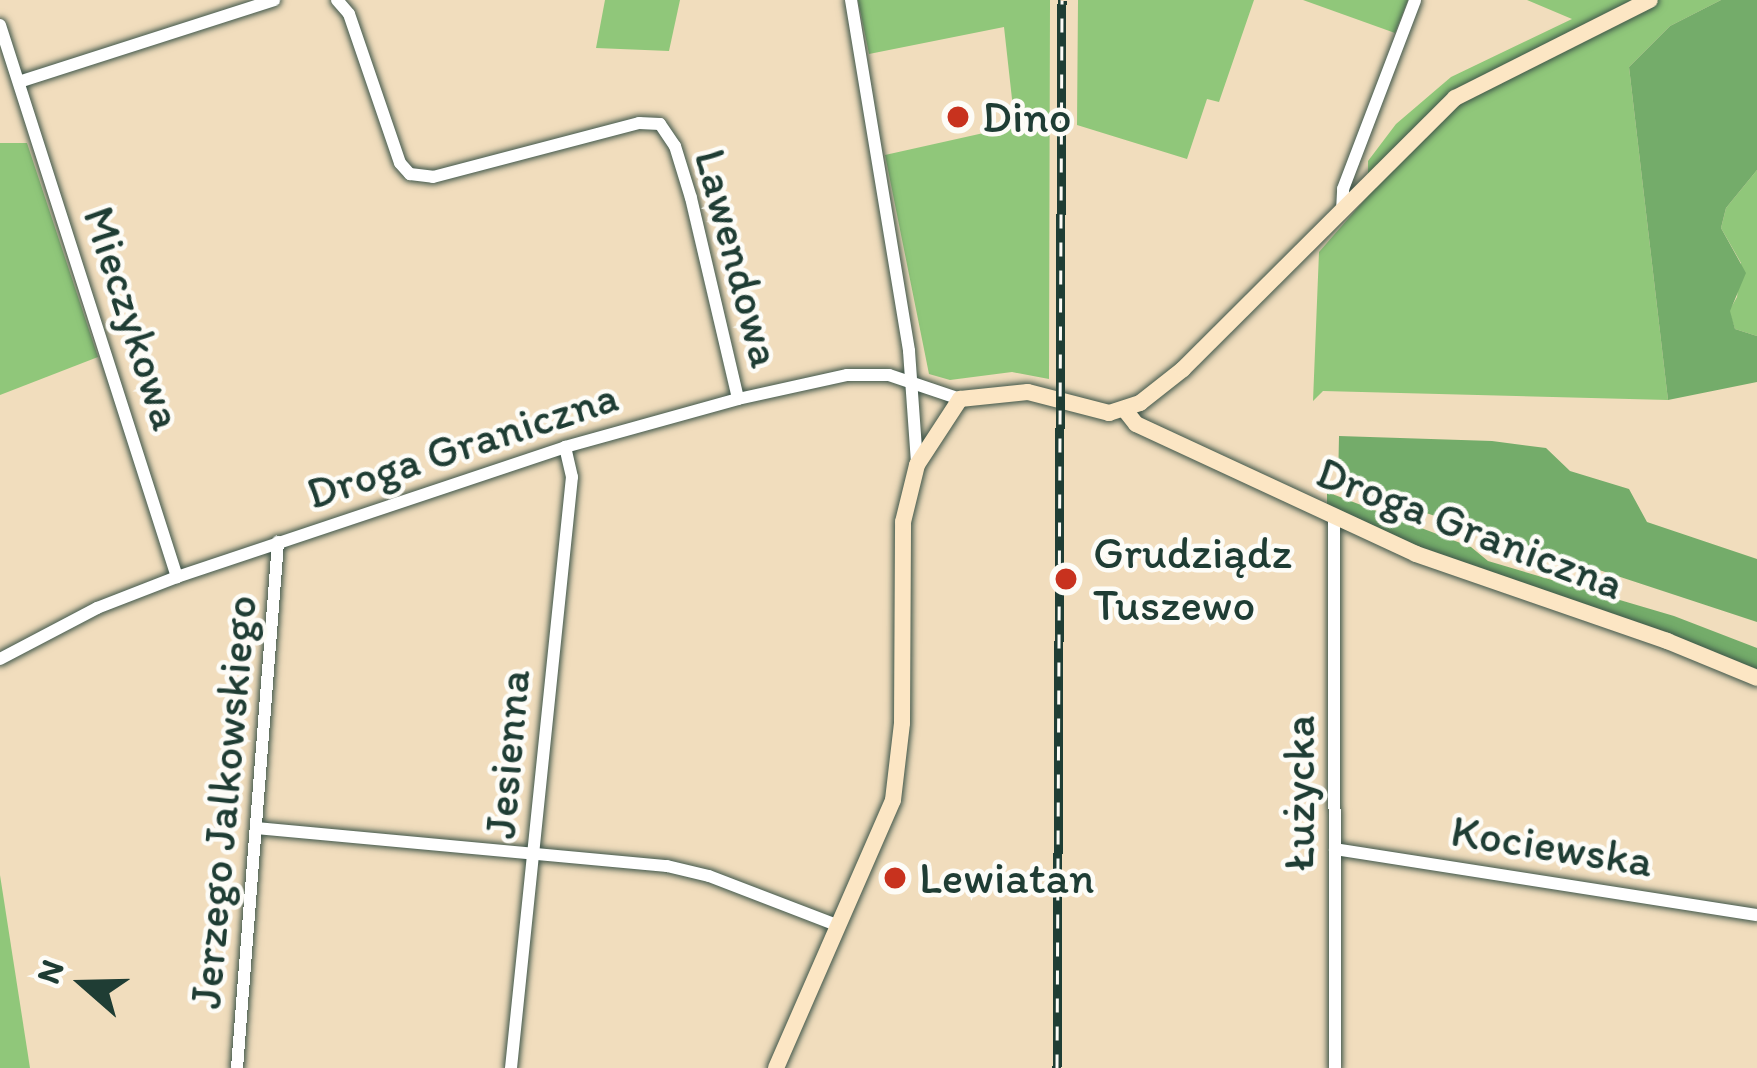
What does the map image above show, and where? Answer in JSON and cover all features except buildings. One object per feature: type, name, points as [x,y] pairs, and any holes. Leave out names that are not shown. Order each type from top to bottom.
[{"type":"street","points":[[19,82],[274,0]]},
{"type":"street","name":"Lawendowa","points":[[337,0],[349,14],[400,163],[410,174],[433,177],[639,123],[660,124],[675,146],[692,198],[738,399]]},
{"type":"street","points":[[776,1068],[880,833],[900,768],[899,557],[917,465],[912,379],[851,0]]},
{"type":"street","points":[[1342,211],[1343,189],[1415,0]]},
{"type":"street","points":[[1126,410],[1183,369],[1455,98],[1650,0]]},
{"type":"street","name":"Mieczykowa","points":[[0,25],[7,67],[19,82],[177,577]]},
{"type":"street","name":"Droga Graniczna","points":[[0,659],[97,608],[278,542],[565,447],[738,399],[848,375],[912,379],[960,399],[1028,392],[1098,412],[1126,410],[1136,424],[1416,554],[1667,641],[1757,678]]},
{"type":"street","points":[[917,465],[960,399]]},
{"type":"street","name":"Jesienna","points":[[511,1068],[572,476],[565,447]]},
{"type":"street","name":"Łużycka","points":[[1334,518],[1335,1068]]},
{"type":"street","name":"Jerzego Jalkowskiego","points":[[237,1068],[278,542]]},
{"type":"street","points":[[256,828],[688,870],[839,926]]},
{"type":"street","name":"Kociewska","points":[[1335,849],[1757,915]]},
{"type":"green space","points":[[605,0],[680,0],[669,51],[596,48]]},
{"type":"green space","points":[[858,0],[1050,0],[1049,379],[1012,372],[950,380],[929,374],[885,155],[1015,126],[1004,27],[869,54]]},
{"type":"green space","points":[[1078,0],[1254,0],[1219,102],[1207,99],[1187,159],[1077,125]]},
{"type":"green space","points":[[1303,0],[1408,0],[1395,33]]},
{"type":"green space","points":[[1527,0],[1721,0],[1670,26],[1629,67],[1668,400],[1323,391],[1313,401],[1319,252],[1368,196],[1368,161],[1396,124],[1451,77],[1572,19]]},
{"type":"green space","points":[[1721,0],[1757,0],[1757,170],[1726,208],[1721,228],[1746,273],[1730,311],[1735,329],[1757,336],[1757,382],[1668,400],[1629,67],[1670,26]]},
{"type":"green space","points":[[0,143],[27,143],[98,357],[0,395]]},
{"type":"green space","points":[[1757,170],[1757,336],[1735,329],[1729,311],[1737,297],[1741,263],[1721,228],[1726,208]]},
{"type":"green space","points":[[1339,436],[1492,441],[1546,448],[1570,471],[1629,489],[1647,522],[1757,559],[1757,622],[1338,484]]},
{"type":"green space","points":[[1327,492],[1471,547],[1488,561],[1674,616],[1757,648],[1757,669],[1416,548],[1327,506]]},
{"type":"green space","points":[[0,875],[30,1068],[0,1068]]},
{"type":"railway","points":[[1057,1068],[1062,0]]},
{"type":"place","name":"Dino","points":[[958,117]]},
{"type":"place","name":"Grudziądz Tuszewo","points":[[1066,579]]},
{"type":"place","name":"Lewiatan","points":[[895,878]]}]
